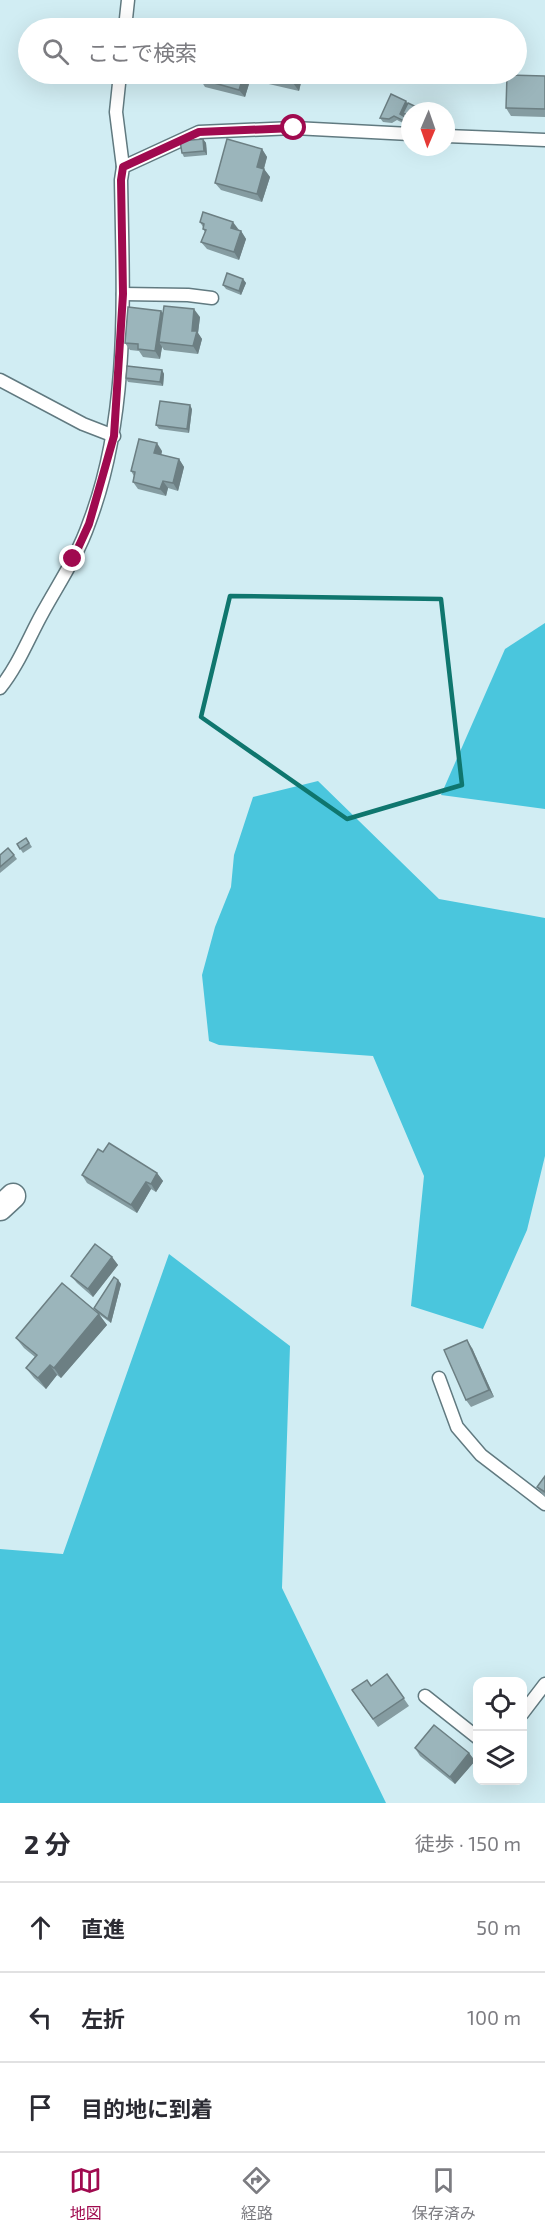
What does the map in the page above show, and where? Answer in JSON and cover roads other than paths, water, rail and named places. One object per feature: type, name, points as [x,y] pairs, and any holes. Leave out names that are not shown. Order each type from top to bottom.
[{"type":"lane","points":[[126,18],[128,0]]},
{"type":"lane","points":[[0,688],[73,559],[89,524],[114,436],[123,294],[121,180],[123,167],[116,112],[119,84]]},
{"type":"lane","points":[[123,167],[199,132],[294,128],[401,134]]},
{"type":"lane","points":[[455,136],[545,140]]},
{"type":"lane","points":[[123,294],[188,295],[212,298]]},
{"type":"lane","points":[[0,380],[83,424],[114,436]]},
{"type":"lane","points":[[439,1378],[457,1427],[481,1455],[545,1504]]},
{"type":"lane","points":[[527,1707],[545,1684]]},
{"type":"lane","points":[[426,1696],[473,1735]]}]
